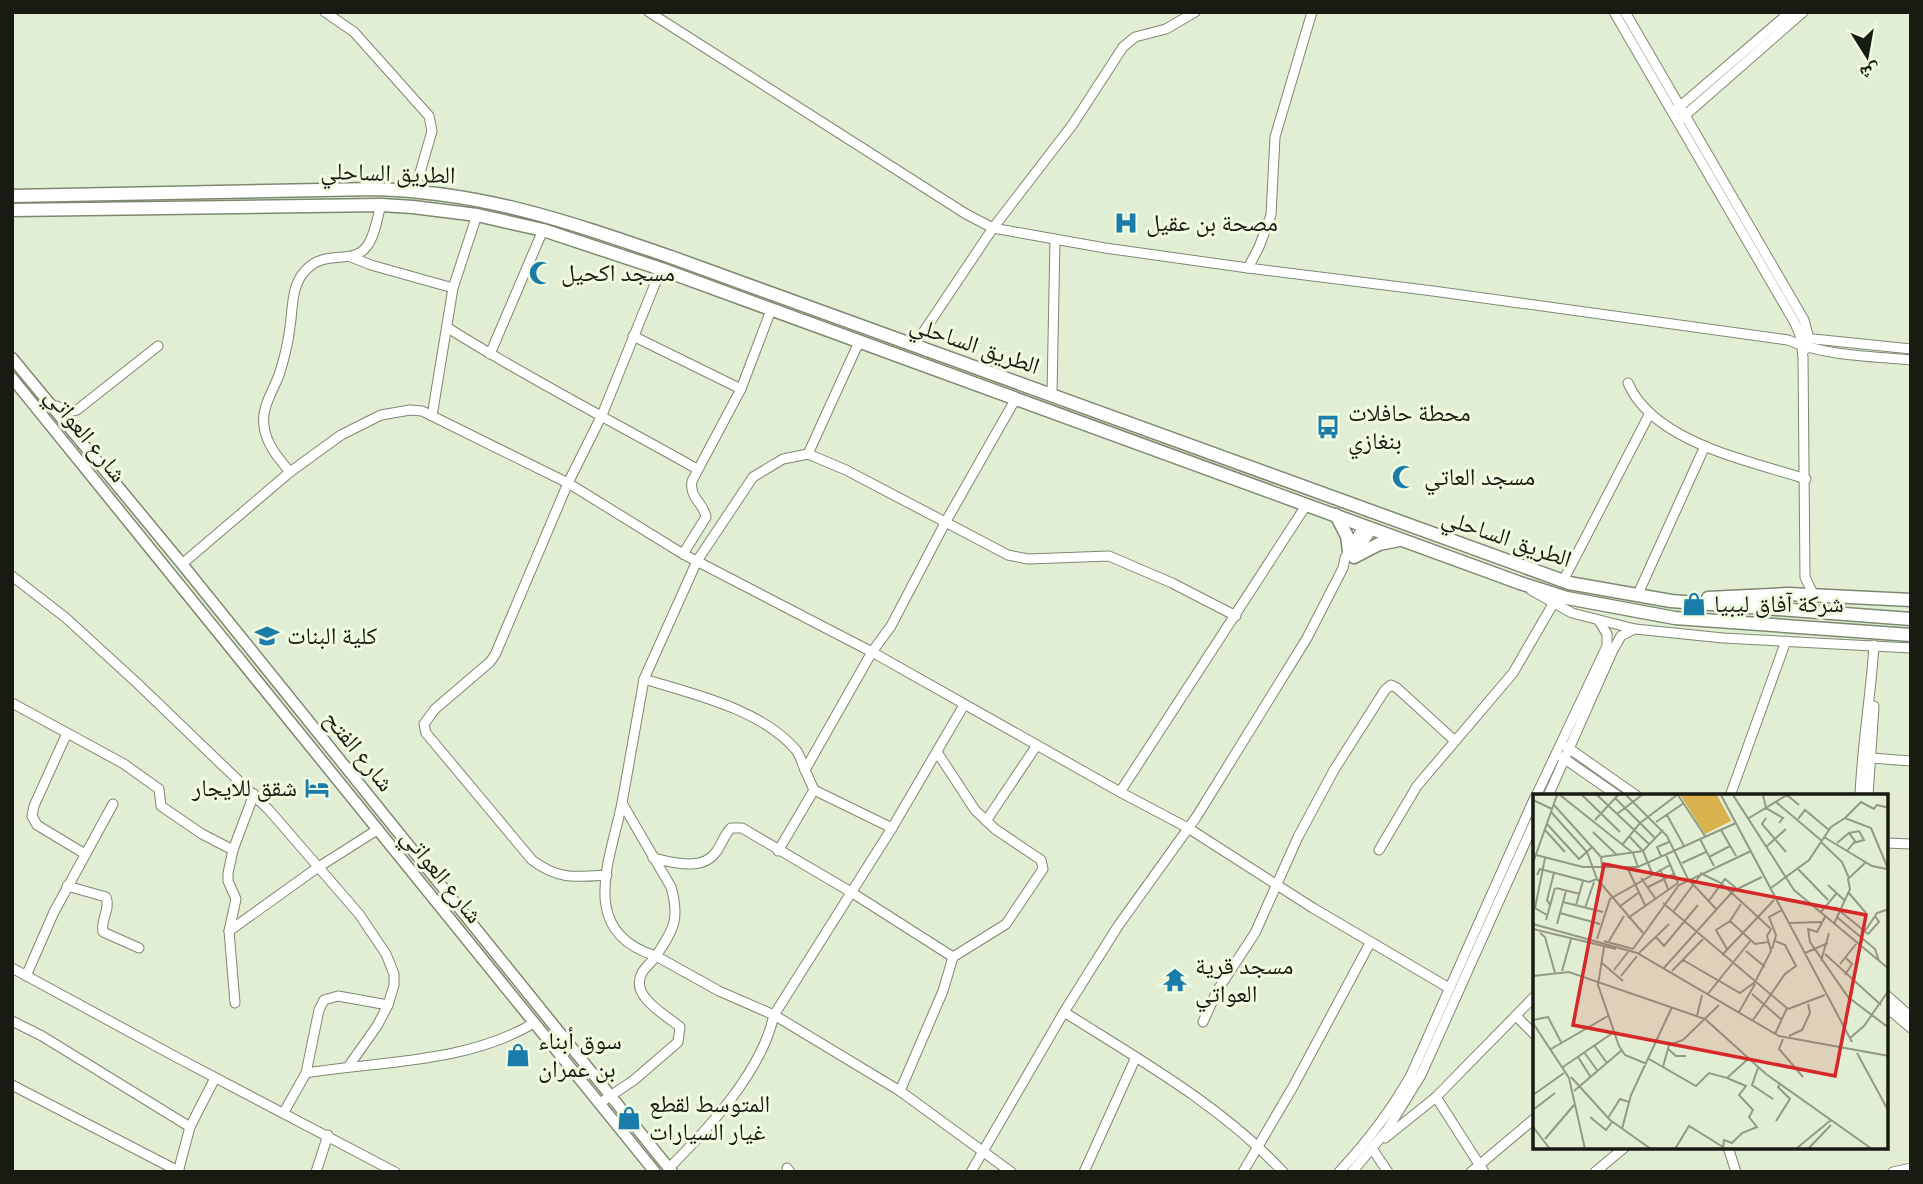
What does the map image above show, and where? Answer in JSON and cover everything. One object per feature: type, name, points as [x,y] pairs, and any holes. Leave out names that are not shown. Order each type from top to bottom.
[{"type":"highway","name":"الطريق الساحلي","points":[[12,196],[415,190],[502,204],[561,220],[722,275],[1563,581],[1671,601],[1911,619]]},
{"type":"highway","name":"الطريق الساحلي","points":[[12,210],[381,205],[477,215],[543,230],[661,269],[1015,400],[1567,598],[1675,618],[1911,635]]},
{"type":"highway","points":[[1336,515],[1347,536],[1352,554],[1401,539]]},
{"type":"highway","points":[[1671,601],[1748,595],[1813,594],[1911,600]]},
{"type":"main road","name":"شارع الفتح","points":[[12,358],[182,564],[670,1170]]},
{"type":"main road","name":"شارع العواتي","points":[[12,377],[655,1172]]},
{"type":"main road","points":[[107,494],[116,486]]},
{"type":"main road","points":[[290,721],[301,712]]},
{"type":"street","points":[[325,12],[354,32],[429,116],[432,131],[415,190]]},
{"type":"street","points":[[649,12],[965,214],[993,228],[1248,268],[1804,342],[1911,360]]},
{"type":"street","points":[[914,346],[993,228],[1073,124],[1123,47],[1135,37],[1166,29],[1195,12]]},
{"type":"street","points":[[1248,268],[1271,215],[1275,137],[1312,12]]},
{"type":"street","points":[[1614,12],[1677,109]]},
{"type":"street","points":[[1625,12],[1682,118],[1757,245],[1804,342],[1805,577],[1813,594]]},
{"type":"street","points":[[1677,109],[1790,12]]},
{"type":"street","points":[[1682,118],[1803,12]]},
{"type":"street","points":[[290,472],[268,441],[264,414],[283,361],[297,281],[316,261],[327,257],[351,257],[359,254],[367,246],[381,205]]},
{"type":"street","points":[[432,416],[453,288],[477,215]]},
{"type":"street","points":[[490,354],[543,230]]},
{"type":"street","points":[[1052,393],[1055,239]]},
{"type":"street","points":[[351,257],[453,288]]},
{"type":"street","points":[[607,875],[559,875],[545,870],[532,860],[426,733],[424,724],[435,709],[495,656],[568,483],[602,415],[661,269]]},
{"type":"street","points":[[683,554],[706,517],[706,512],[692,494],[692,481],[741,389],[771,310]]},
{"type":"street","points":[[447,328],[540,383],[697,469]]},
{"type":"street","points":[[632,337],[741,389]]},
{"type":"street","points":[[808,454],[859,342]]},
{"type":"street","points":[[1804,342],[1911,349]]},
{"type":"street","points":[[51,406],[58,406],[67,412],[77,410],[158,346]]},
{"type":"street","points":[[1628,383],[1634,396],[1650,413],[1690,440],[1805,479]]},
{"type":"street","points":[[805,770],[872,652],[891,626],[945,523],[1015,400]]},
{"type":"street","points":[[182,564],[290,472],[341,435],[381,415],[410,410],[432,416],[568,483],[683,554],[872,652],[1188,828],[1370,943],[1449,988]]},
{"type":"street","points":[[1563,581],[1650,413]]},
{"type":"street","points":[[1637,596],[1705,446]]},
{"type":"street","points":[[1011,1172],[900,1091],[774,1015],[719,991],[624,938],[608,919],[605,899],[607,875],[644,679],[697,561],[753,477],[783,459],[808,454],[839,467],[1008,555],[1028,559],[1109,556],[1172,583],[1236,616]]},
{"type":"street","points":[[1120,792],[1307,504]]},
{"type":"street","points":[[971,1172],[1064,1012],[1118,926],[1188,828],[1307,638],[1368,527]]},
{"type":"street","points":[[12,576],[57,611],[137,683],[254,794],[359,914],[386,954],[394,974],[394,985],[388,1005],[377,1026],[348,1067]]},
{"type":"street","points":[[1520,583],[1553,604],[1599,621],[1635,629],[1680,635],[1911,648]]},
{"type":"street","points":[[1379,850],[1417,786],[1513,673],[1553,604]]},
{"type":"street","points":[[1536,794],[1606,646],[1607,634],[1599,621]]},
{"type":"street","points":[[1549,794],[1617,643],[1625,634],[1635,629]]},
{"type":"street","points":[[1731,794],[1786,641]]},
{"type":"street","points":[[1868,794],[1875,646]]},
{"type":"street","points":[[1860,794],[1875,646]]},
{"type":"street","points":[[644,679],[743,712],[797,751],[814,790],[892,828]]},
{"type":"street","points":[[1203,1022],[1217,991],[1255,933],[1298,837],[1334,770],[1387,687],[1394,685],[1455,741]]},
{"type":"street","points":[[12,704],[132,771],[159,789],[159,803],[167,811],[233,850]]},
{"type":"street","points":[[670,1170],[739,1088],[757,1061],[768,1040],[774,1015],[892,828],[964,705]]},
{"type":"street","points":[[67,733],[32,816],[37,824],[85,854]]},
{"type":"street","points":[[986,821],[1037,745]]},
{"type":"street","points":[[1557,748],[1569,749],[1634,794]]},
{"type":"street","points":[[1557,748],[1565,759],[1615,794]]},
{"type":"street","points":[[900,1091],[943,991],[953,957],[1006,924],[1043,869],[1041,860],[986,821],[975,810],[937,751]]},
{"type":"street","points":[[1871,758],[1911,761]]},
{"type":"street","points":[[778,851],[814,790]]},
{"type":"street","points":[[235,1003],[229,931],[236,906],[235,893],[228,881],[233,850],[254,794]]},
{"type":"street","points":[[1339,1172],[1366,1143],[1398,1099],[1533,801]]},
{"type":"street","points":[[600,1103],[634,1080],[678,1042],[680,1035],[680,1027],[643,997],[639,989],[641,974],[674,929],[677,911],[671,887],[622,803]]},
{"type":"street","points":[[26,976],[67,886],[113,804]]},
{"type":"street","points":[[653,858],[684,864],[705,861],[716,853],[727,832],[736,827],[750,832],[851,892],[953,957]]},
{"type":"street","points":[[229,931],[317,868],[377,830]]},
{"type":"street","points":[[1888,842],[1911,844]]},
{"type":"street","points":[[1375,1147],[1420,1075],[1530,844]]},
{"type":"street","points":[[67,886],[106,897],[108,902],[103,932],[139,948]]},
{"type":"street","points":[[1243,1172],[1370,943]]},
{"type":"street","points":[[12,968],[395,1172]]},
{"type":"street","points":[[284,1112],[306,1073],[317,1019],[324,1000],[338,996],[388,1005]]},
{"type":"street","points":[[1888,997],[1911,1017]]},
{"type":"street","points":[[1352,1172],[1375,1147],[1436,1097],[1533,998]]},
{"type":"street","points":[[1888,1009],[1911,1028]]},
{"type":"street","points":[[1064,1012],[1192,1094],[1258,1144],[1283,1172]]},
{"type":"street","points":[[1516,1016],[1533,1032]]},
{"type":"street","points":[[12,1021],[42,1036],[190,1127]]},
{"type":"street","points":[[306,1073],[440,1055],[493,1044],[534,1023]]},
{"type":"street","points":[[1084,1172],[1136,1057]]},
{"type":"street","points":[[12,1085],[178,1171],[190,1127],[215,1078]]},
{"type":"street","points":[[1436,1097],[1482,1168]]},
{"type":"street","points":[[1471,1172],[1482,1168],[1533,1121]]},
{"type":"street","points":[[316,1172],[328,1135]]},
{"type":"street","points":[[1375,1147],[1388,1172]]},
{"type":"street","points":[[1595,1172],[1623,1149]]},
{"type":"street","points":[[1729,1149],[1736,1172]]},
{"type":"street","points":[[1893,1172],[1911,1168]]},
{"type":"place","name":"مصحة بن عقيل","points":[[1126,223]]},
{"type":"place","name":"مسجد اكحيل","points":[[541,273]]},
{"type":"place","name":"محطة حافلات بنغازي","points":[[1328,427]]},
{"type":"place","name":"مسجد العاتي","points":[[1404,477]]},
{"type":"place","name":"شركة آفاق ليبيا","points":[[1694,604]]},
{"type":"place","name":"كلية البنات","points":[[267,636]]},
{"type":"place","name":"شقق للايجار","points":[[317,788]]},
{"type":"place","name":"مسجد قرية العواتي","points":[[1175,980]]},
{"type":"place","name":"سوق أبناء بن عمران","points":[[518,1055]]},
{"type":"place","name":"المتوسط لقطع غيار السيارات","points":[[629,1118]]}]
